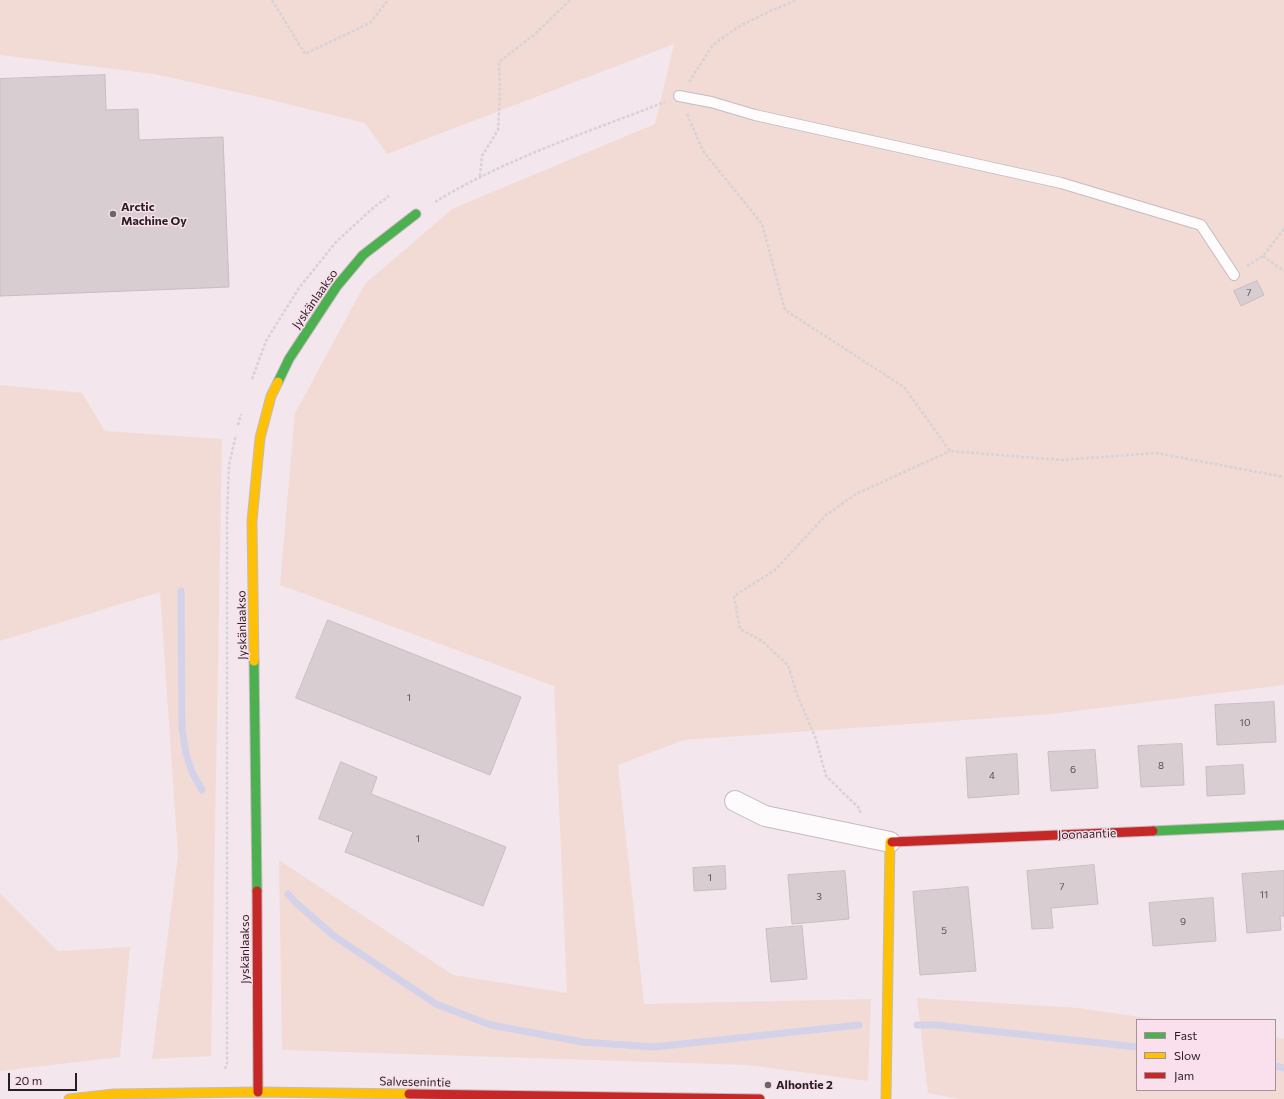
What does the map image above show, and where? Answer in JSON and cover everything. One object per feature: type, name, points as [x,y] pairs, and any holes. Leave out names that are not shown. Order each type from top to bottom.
[{"type":"street","name":"Jyskänlaakso","points":[[247,1094],[257,838],[252,521],[260,438],[271,396],[289,359],[337,286],[363,255],[416,214]]},
{"type":"street","name":"Joonaantie","points":[[735,801],[764,816],[890,842],[1284,826]]},
{"type":"street","points":[[886,1099],[890,842]]},
{"type":"street","name":"Salvesenintie","points":[[69,1099],[114,1094],[755,1099]]},
{"type":"lane","points":[[679,96],[711,102],[755,115],[1061,183],[1201,225],[1234,275]]},
{"type":"path","points":[[272,0],[305,54],[370,23],[388,0]]},
{"type":"path","points":[[480,177],[482,156],[498,130],[500,96],[499,62],[535,34],[570,0]]},
{"type":"path","points":[[416,214],[457,188],[529,155],[679,96],[713,45],[738,27],[797,0]]},
{"type":"path","points":[[679,96],[704,151],[762,224],[785,310],[904,386],[950,451]]},
{"type":"path","points":[[1234,275],[1263,256],[1284,228]]},
{"type":"path","points":[[1263,256],[1284,271]]},
{"type":"path","points":[[860,836],[860,809],[826,776],[816,739],[798,697],[788,665],[762,641],[740,629],[734,596],[775,570],[826,515],[856,494],[950,451],[1062,460],[1156,453],[1284,477]]},
{"type":"shaded area","points":[[0,0],[1284,0],[1284,685],[1051,714],[684,740],[618,765],[644,1004],[871,999],[868,1081],[747,1065],[282,1050],[279,860],[453,975],[567,993],[554,686],[280,585],[295,413],[365,284],[452,209],[655,124],[674,44],[387,154],[365,123],[263,98],[154,74],[0,55]]},
{"type":"shaded area","points":[[0,385],[82,393],[105,431],[222,439],[211,1056],[152,1059],[178,855],[160,592],[0,641]]},
{"type":"shaded area","points":[[0,893],[58,951],[130,947],[120,1057],[0,1071]]},
{"type":"shaded area","points":[[917,998],[1079,1008],[1153,1019],[1136,1019],[1136,1091],[1276,1091],[1276,1037],[1284,1039],[1284,1099],[959,1099],[928,1093]]},
{"type":"building","name":"Arctic Machine Oy","points":[[105,75],[106,110],[138,109],[139,140],[223,137],[229,287],[0,296],[0,79]]},
{"type":"building","points":[[1257,281],[1264,295],[1241,306],[1234,291]]},
{"type":"building","points":[[328,620],[521,697],[490,775],[296,698]]},
{"type":"building","points":[[1274,702],[1276,742],[1217,745],[1215,705]]},
{"type":"building","points":[[1182,744],[1184,785],[1141,787],[1138,746]]},
{"type":"building","points":[[1095,750],[1098,788],[1051,791],[1048,752]]},
{"type":"building","points":[[1017,754],[1019,794],[968,798],[966,758]]},
{"type":"building","points":[[341,762],[377,777],[371,794],[506,847],[483,906],[345,852],[353,832],[319,819]]},
{"type":"building","points":[[1243,765],[1245,794],[1207,796],[1206,767]]},
{"type":"building","points":[[1094,865],[1098,904],[1051,908],[1053,928],[1032,929],[1027,871]]},
{"type":"building","points":[[725,866],[726,889],[694,891],[693,868]]},
{"type":"building","points":[[845,871],[849,919],[792,924],[788,875]]},
{"type":"building","points":[[1284,871],[1284,916],[1280,916],[1281,930],[1247,933],[1242,874]]},
{"type":"building","points":[[968,887],[976,971],[920,975],[913,892]]},
{"type":"building","points":[[1213,898],[1216,941],[1153,946],[1149,903]]},
{"type":"building","points":[[802,926],[807,979],[771,982],[766,929]]},
{"type":"waterway","points":[[181,591],[182,728],[186,754],[192,772],[202,790]]},
{"type":"waterway","points":[[288,894],[334,936],[436,1004],[491,1025],[582,1042],[654,1047],[859,1025]]},
{"type":"waterway","points":[[917,1025],[936,1025],[1136,1047]]},
{"type":"waterway","points":[[1276,1066],[1284,1068]]},
{"type":"traffic: fast","points":[[278,382],[289,359],[337,286],[363,255],[416,214]]},
{"type":"traffic: fast","points":[[254,661],[257,891]]},
{"type":"traffic: fast","points":[[1153,831],[1284,825]]},
{"type":"traffic: slow","points":[[254,661],[252,521],[260,438],[271,396],[278,382]]},
{"type":"traffic: slow","points":[[886,1099],[890,842],[892,842]]},
{"type":"traffic: slow","points":[[69,1099],[114,1094],[258,1092],[409,1094]]},
{"type":"traffic: jam","points":[[892,842],[1153,831]]},
{"type":"traffic: jam","points":[[257,891],[258,1092]]},
{"type":"traffic: jam","points":[[409,1094],[760,1099]]},
{"type":"place","name":"Arctic Machine Oy","points":[[113,214]]},
{"type":"place","name":"Alhontie 2","points":[[768,1085]]}]
